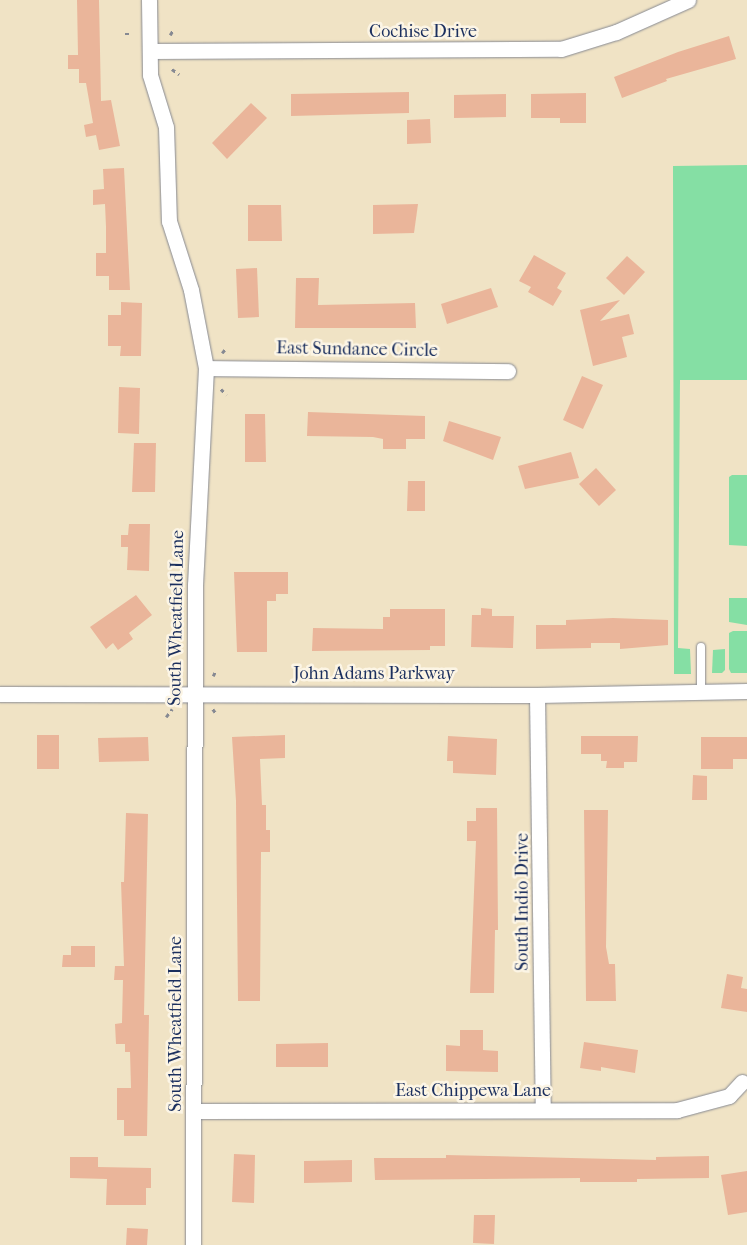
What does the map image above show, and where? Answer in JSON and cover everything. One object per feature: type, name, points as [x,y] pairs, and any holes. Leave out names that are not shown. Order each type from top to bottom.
[{"type":"street","name":"South Wheatfield Lane","points":[[149,0],[150,75],[166,127],[169,221],[192,290],[206,368],[195,585],[195,1111],[193,1245]]},
{"type":"street","name":"Cochise Drive","points":[[150,51],[561,49],[616,32],[688,0]]},
{"type":"street","name":"East Sundance Circle","points":[[206,368],[508,371]]},
{"type":"street","name":"John Adams Parkway","points":[[0,694],[194,692],[537,695],[701,690],[747,691]]},
{"type":"street","name":"South Indio Drive","points":[[537,695],[543,1109]]},
{"type":"street","name":"East Chippewa Lane","points":[[195,1111],[677,1110],[728,1096],[742,1082]]},
{"type":"lane","points":[[701,690],[702,647]]},
{"type":"path","points":[[170,35],[173,30]]},
{"type":"path","points":[[125,34],[133,34]]},
{"type":"path","points":[[172,69],[179,74]]},
{"type":"path","points":[[222,353],[226,348]]},
{"type":"path","points":[[222,389],[226,395]]},
{"type":"path","points":[[168,669],[172,676]]},
{"type":"path","points":[[213,676],[216,670]]},
{"type":"path","points":[[166,717],[172,709]]},
{"type":"path","points":[[213,709],[217,715]]},
{"type":"green space","points":[[747,165],[747,380],[680,380],[678,648],[690,649],[691,674],[674,674],[673,166]]},
{"type":"green space","points":[[732,475],[747,475],[747,546],[729,545],[729,477]]},
{"type":"green space","points":[[729,598],[747,598],[747,625],[729,622]]},
{"type":"green space","points":[[733,631],[747,631],[747,673],[731,673],[729,669],[729,633]]},
{"type":"green space","points":[[725,649],[725,670],[722,673],[712,673],[713,650]]},
{"type":"building","points":[[77,0],[99,0],[101,101],[111,100],[120,146],[99,150],[96,135],[86,137],[84,125],[93,123],[86,83],[79,83],[79,69],[68,69],[68,55],[78,55]]},
{"type":"building","points":[[729,36],[736,59],[666,79],[667,81],[622,98],[614,77],[678,52]]},
{"type":"building","points":[[409,92],[409,113],[291,116],[291,94]]},
{"type":"building","points":[[586,93],[586,123],[560,123],[560,118],[531,118],[531,94]]},
{"type":"building","points":[[506,94],[506,117],[454,118],[454,95]]},
{"type":"building","points":[[251,103],[267,118],[227,159],[212,143]]},
{"type":"building","points":[[430,119],[431,143],[407,144],[407,120]]},
{"type":"building","points":[[124,168],[130,290],[109,290],[109,276],[96,276],[96,253],[106,253],[106,227],[105,204],[93,205],[93,190],[104,189],[103,169]]},
{"type":"building","points":[[418,204],[414,233],[373,234],[373,205]]},
{"type":"building","points":[[248,205],[281,205],[282,241],[248,241]]},
{"type":"building","points":[[534,255],[566,273],[557,288],[562,291],[553,306],[528,292],[531,287],[519,281]]},
{"type":"building","points":[[627,256],[645,272],[624,295],[606,278]]},
{"type":"building","points":[[257,268],[259,317],[238,318],[236,269]]},
{"type":"building","points":[[296,278],[319,278],[318,305],[415,303],[416,328],[295,328]]},
{"type":"building","points":[[491,288],[498,307],[447,324],[441,304]]},
{"type":"building","points":[[620,300],[600,321],[629,314],[634,334],[622,337],[627,357],[593,366],[580,310]]},
{"type":"building","points":[[121,302],[142,303],[141,356],[120,356],[121,346],[108,346],[108,315],[121,315]]},
{"type":"building","points":[[582,376],[603,385],[583,429],[563,420]]},
{"type":"building","points":[[119,387],[140,388],[139,434],[118,433]]},
{"type":"building","points":[[308,412],[425,416],[425,439],[406,439],[406,449],[383,449],[383,439],[373,437],[307,436]]},
{"type":"building","points":[[245,414],[265,414],[266,462],[245,462]]},
{"type":"building","points":[[449,421],[501,437],[493,460],[443,441]]},
{"type":"building","points":[[134,443],[156,443],[155,492],[132,492]]},
{"type":"building","points":[[571,452],[579,478],[525,489],[518,466]]},
{"type":"building","points":[[596,468],[616,490],[599,506],[579,484]]},
{"type":"building","points":[[408,481],[425,481],[425,511],[407,511]]},
{"type":"building","points":[[129,524],[150,524],[149,571],[127,570],[128,547],[121,547],[121,535],[128,535]]},
{"type":"building","points":[[234,572],[288,572],[288,594],[276,594],[276,601],[267,601],[267,652],[237,652]]},
{"type":"building","points":[[136,595],[152,615],[129,633],[133,639],[118,650],[113,643],[106,649],[90,627]]},
{"type":"building","points":[[481,608],[492,609],[492,616],[514,616],[513,648],[471,647],[472,615],[481,615]]},
{"type":"building","points":[[390,609],[445,609],[445,646],[430,646],[430,650],[312,651],[313,628],[383,629],[383,617],[390,617]]},
{"type":"building","points":[[613,618],[668,620],[668,645],[620,649],[620,643],[591,643],[591,648],[536,649],[536,625],[566,625],[566,620]]},
{"type":"building","points":[[37,735],[59,735],[59,769],[37,769]]},
{"type":"building","points":[[285,735],[285,758],[260,759],[262,805],[266,805],[266,830],[270,830],[270,852],[261,852],[260,1001],[238,1001],[236,801],[232,737]]},
{"type":"building","points":[[448,736],[497,739],[496,775],[453,773],[453,761],[447,761]]},
{"type":"building","points":[[581,736],[638,736],[637,762],[624,762],[624,768],[606,768],[607,761],[601,761],[601,754],[581,754]]},
{"type":"building","points":[[148,737],[149,761],[99,762],[98,738]]},
{"type":"building","points":[[701,737],[747,737],[747,759],[733,759],[733,769],[701,769]]},
{"type":"building","points":[[693,775],[707,776],[707,800],[692,800]]},
{"type":"building","points":[[476,808],[497,808],[498,930],[495,930],[494,993],[470,993],[476,841],[467,841],[467,821],[476,821]]},
{"type":"building","points":[[584,810],[608,810],[606,947],[609,964],[615,964],[616,1001],[586,1001]]},
{"type":"building","points":[[126,813],[148,814],[144,1015],[149,1015],[147,1136],[124,1136],[124,1120],[117,1120],[117,1088],[131,1088],[130,1052],[125,1052],[125,1044],[116,1044],[115,1024],[122,1023],[123,980],[114,980],[115,966],[124,966],[121,882],[124,882]]},
{"type":"building","points":[[71,946],[95,946],[95,967],[62,967],[63,955],[71,955]]},
{"type":"building","points":[[727,974],[743,977],[741,988],[747,989],[747,1012],[721,1008]]},
{"type":"building","points":[[460,1030],[483,1030],[483,1050],[498,1051],[498,1072],[446,1071],[446,1045],[460,1046]]},
{"type":"building","points":[[584,1042],[638,1050],[635,1073],[601,1067],[601,1071],[580,1068]]},
{"type":"building","points":[[328,1043],[328,1067],[276,1067],[276,1044]]},
{"type":"building","points":[[234,1154],[255,1155],[254,1203],[232,1202]]},
{"type":"building","points":[[446,1155],[656,1160],[656,1157],[709,1156],[709,1178],[637,1179],[637,1182],[580,1182],[580,1178],[375,1180],[374,1158],[446,1158]]},
{"type":"building","points":[[70,1157],[98,1157],[98,1167],[151,1168],[151,1188],[146,1188],[146,1205],[106,1205],[107,1179],[70,1178]]},
{"type":"building","points":[[352,1160],[352,1182],[304,1183],[304,1161]]},
{"type":"building","points":[[747,1171],[747,1212],[728,1215],[721,1175]]},
{"type":"building","points":[[474,1215],[495,1215],[494,1244],[473,1243]]},
{"type":"building","points":[[127,1228],[148,1229],[147,1245],[126,1245]]}]
